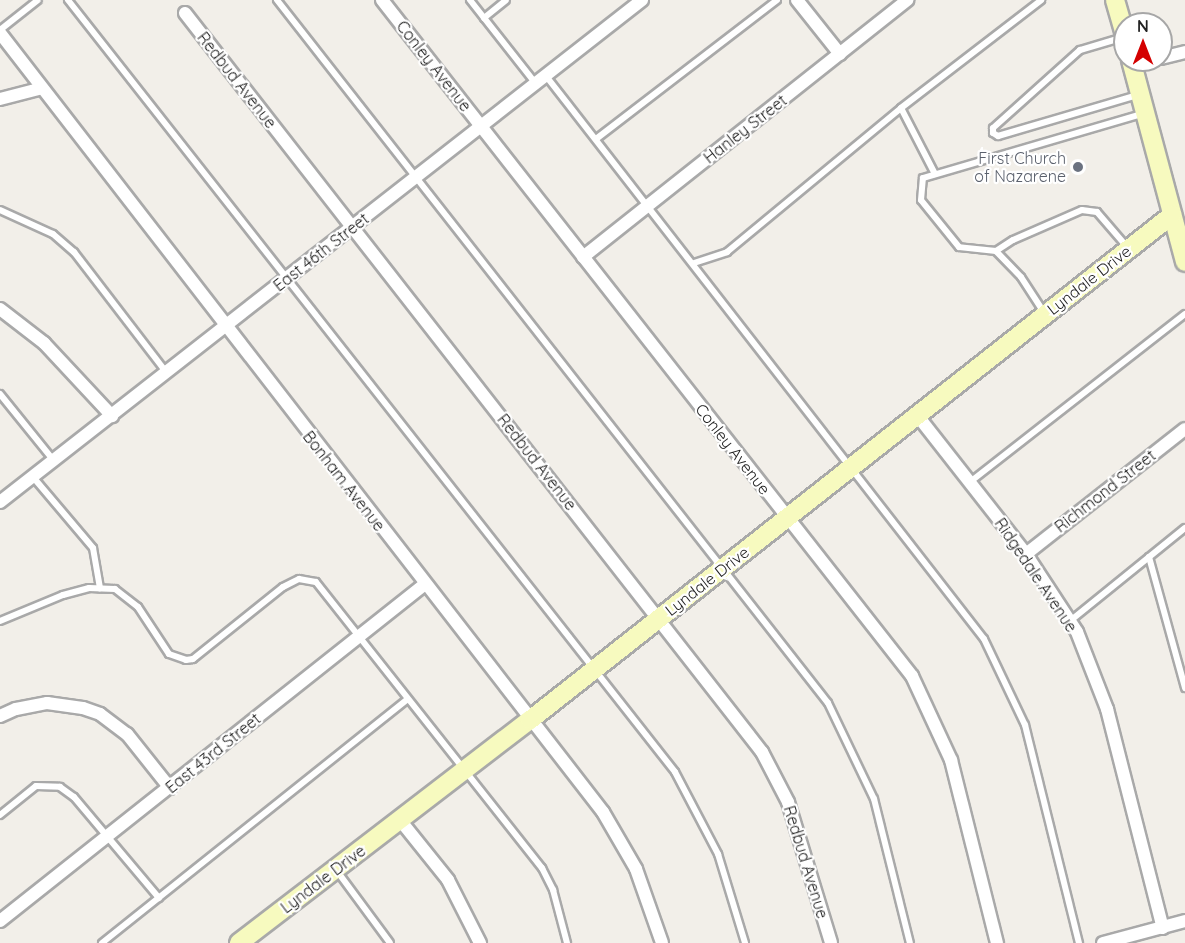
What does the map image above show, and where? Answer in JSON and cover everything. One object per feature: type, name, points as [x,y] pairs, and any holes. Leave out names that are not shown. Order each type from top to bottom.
[{"type":"street","name":"Conley Avenue","points":[[382,0],[912,676],[951,760],[997,943]]},
{"type":"street","name":"East 46th Street","points":[[0,502],[642,0]]},
{"type":"street","points":[[797,0],[840,54]]},
{"type":"street","name":"Hanley Street","points":[[583,257],[907,0]]},
{"type":"street","name":"Redbud Avenue","points":[[185,13],[660,618],[762,752],[789,802],[831,943]]},
{"type":"street","name":"Bonham Avenue","points":[[0,32],[39,89],[603,812],[636,869],[662,943]]},
{"type":"street","points":[[1134,72],[1185,262]]},
{"type":"street","points":[[0,99],[39,89]]},
{"type":"street","name":"Lyndale Drive","points":[[239,943],[530,720],[1172,214]]},
{"type":"street","points":[[0,309],[44,343],[112,416]]},
{"type":"street","name":"Ridgedale Avenue","points":[[917,415],[1026,554],[1070,622],[1107,709],[1163,928]]},
{"type":"street","name":"Richmond Street","points":[[1026,554],[1185,429]]},
{"type":"street","name":"East 43rd Street","points":[[0,921],[425,584]]},
{"type":"street","points":[[0,716],[16,709],[47,703],[74,706],[100,714],[127,734],[170,788]]},
{"type":"street","points":[[400,820],[448,880],[480,943]]},
{"type":"street","points":[[1109,942],[1146,938],[1163,928],[1185,921]]},
{"type":"lane","points":[[0,32],[38,0]]},
{"type":"lane","points":[[68,0],[595,669],[690,794],[718,854],[745,943]]},
{"type":"lane","points":[[277,0],[721,570],[828,703],[850,742],[874,799],[910,943]]},
{"type":"lane","points":[[470,0],[596,139],[974,622],[1010,688],[1034,755],[1079,943]]},
{"type":"lane","points":[[484,18],[506,0]]},
{"type":"lane","points":[[596,139],[777,0]]},
{"type":"lane","points":[[694,263],[714,259],[735,246],[901,108],[1041,0]]},
{"type":"lane","points":[[1113,40],[1080,50],[993,128],[993,133],[998,136],[1140,94]]},
{"type":"lane","points":[[901,108],[935,174]]},
{"type":"lane","points":[[1129,249],[1097,212],[1082,210],[1013,240],[996,251],[959,247],[921,200],[923,178],[1146,114]]},
{"type":"lane","points":[[0,210],[53,234],[74,252],[167,373]]},
{"type":"lane","points":[[996,251],[1021,277],[1045,314]]},
{"type":"lane","points":[[970,482],[1185,314]]},
{"type":"lane","points":[[0,394],[54,460]]},
{"type":"lane","points":[[33,477],[93,548],[100,588]]},
{"type":"lane","points":[[1070,622],[1185,528]]},
{"type":"lane","points":[[1149,557],[1185,688]]},
{"type":"lane","points":[[0,621],[63,595],[100,588],[115,590],[127,596],[169,654],[183,660],[193,659],[268,598],[299,579],[320,584],[542,868],[553,890],[567,943]]},
{"type":"lane","points":[[102,943],[408,699]]},
{"type":"lane","points":[[0,815],[36,786],[54,785],[74,797],[159,898]]},
{"type":"lane","points":[[335,869],[390,943]]},
{"type":"place","name":"First Church of Nazarene","points":[[1078,167]]}]
